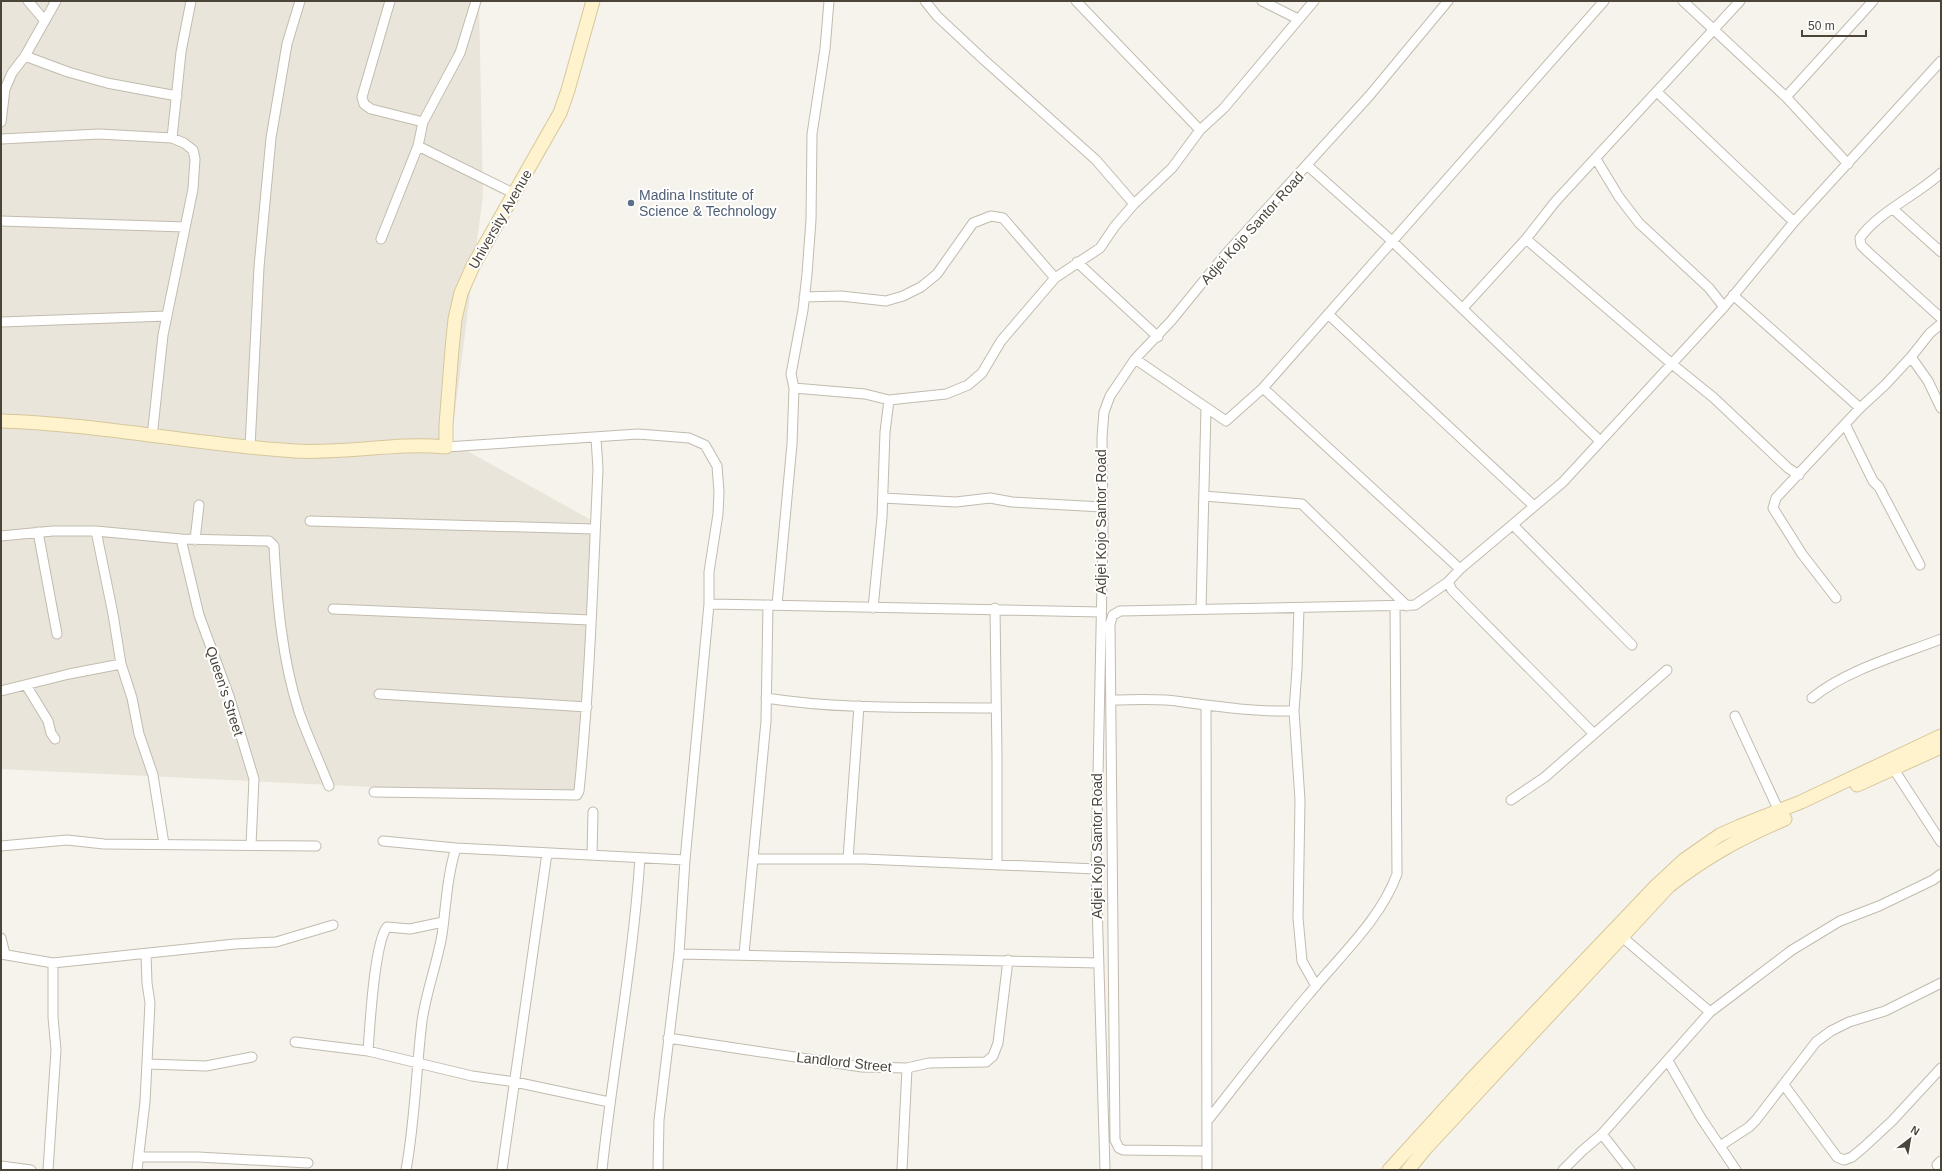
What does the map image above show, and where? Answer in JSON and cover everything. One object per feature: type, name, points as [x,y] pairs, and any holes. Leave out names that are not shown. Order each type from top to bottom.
[{"type":"street","points":[[28,1],[45,21]]},
{"type":"street","points":[[1,122],[5,89],[12,73],[25,56],[56,1]]},
{"type":"street","points":[[172,138],[182,52],[191,1]]},
{"type":"street","points":[[250,446],[259,267],[271,138],[288,44],[300,1]]},
{"type":"street","points":[[390,1],[362,97],[364,104],[371,109],[423,122]]},
{"type":"street","points":[[381,238],[418,146],[423,122],[460,53],[476,1]]},
{"type":"street","name":"University Avenue","points":[[446,447],[448,388],[457,307],[461,292],[473,266],[552,129],[563,106],[593,1]]},
{"type":"street","points":[[744,954],[765,728],[773,605],[792,444],[794,388],[791,374],[804,297],[810,220],[812,134],[825,49],[828,1]]},
{"type":"street","points":[[1076,1],[1200,130]]},
{"type":"street","points":[[1262,1],[1298,19]]},
{"type":"street","points":[[794,388],[865,394],[889,400],[946,394],[968,385],[982,373],[1001,341],[1055,278],[1100,248],[1115,226],[1134,204],[1172,168],[1200,130],[1224,108],[1314,1]]},
{"type":"street","name":"Adjei Kojo Santor Road","points":[[1105,1170],[1096,869],[1100,612],[1103,536],[1102,437],[1104,412],[1110,396],[1135,359],[1158,337],[1224,256],[1308,166],[1370,95],[1448,1]]},
{"type":"street","points":[[1135,359],[1226,421],[1263,388],[1604,1]]},
{"type":"street","points":[[1683,1],[1786,97],[1848,164]]},
{"type":"street","points":[[1463,308],[1526,239],[1555,202],[1740,1]]},
{"type":"street","points":[[1786,97],[1873,1]]},
{"type":"street","points":[[926,2],[937,16],[983,59],[1096,160],[1134,204]]},
{"type":"street","points":[[25,56],[68,72],[177,96]]},
{"type":"street","points":[[1206,1151],[1123,1150],[1118,1148],[1114,1140],[1112,700],[1110,624],[1113,615],[1120,611],[1415,605],[1448,582],[1460,569],[1563,482],[1724,307],[1794,222],[1941,61]]},
{"type":"street","points":[[1657,92],[1794,222]]},
{"type":"street","points":[[1,139],[99,134],[172,138],[184,143],[193,150],[195,160],[193,189],[163,336],[152,437]]},
{"type":"street","points":[[418,146],[515,194]]},
{"type":"street","points":[[1596,159],[1619,197],[1639,223],[1709,288],[1724,307]]},
{"type":"street","points":[[1308,166],[1392,241],[1600,441]]},
{"type":"street","points":[[1941,173],[1929,184],[1893,209],[1864,232],[1860,238],[1862,245],[1941,318]]},
{"type":"street","points":[[1893,209],[1941,252]]},
{"type":"street","points":[[804,297],[841,296],[886,301],[903,296],[921,286],[937,274],[973,223],[991,216],[1003,218],[1055,278]]},
{"type":"street","points":[[1,222],[185,227]]},
{"type":"street","points":[[1526,239],[1714,398],[1788,468],[1800,475]]},
{"type":"street","points":[[1078,262],[1158,337]]},
{"type":"street","points":[[1733,295],[1860,408]]},
{"type":"street","points":[[1328,314],[1534,506]]},
{"type":"street","points":[[1,322],[167,316]]},
{"type":"street","points":[[1836,598],[1802,554],[1773,508],[1776,498],[1800,475],[1860,408],[1885,386],[1912,357],[1930,333],[1941,324]]},
{"type":"street","points":[[1912,357],[1928,381],[1941,408]]},
{"type":"street","points":[[1263,388],[1460,569]]},
{"type":"street","points":[[873,608],[883,498],[885,432],[889,400]]},
{"type":"street","points":[[1200,609],[1206,408]]},
{"type":"street","points":[[1,420],[42,422],[152,437],[295,451],[338,452],[418,444],[446,447],[638,434],[669,436],[697,441],[708,449],[717,466],[719,492],[718,514],[709,572],[709,604],[685,860],[679,954],[659,1120],[658,1170]]},
{"type":"street","points":[[1845,424],[1873,481],[1879,487],[1920,565]]},
{"type":"street","points":[[374,792],[577,795],[579,791],[586,707],[598,469],[596,438]]},
{"type":"street","points":[[1204,496],[1302,504],[1407,606]]},
{"type":"street","points":[[883,498],[956,502],[990,498],[1012,502],[1102,507]]},
{"type":"street","points":[[195,540],[199,505]]},
{"type":"street","points":[[310,521],[594,529]]},
{"type":"street","points":[[1513,525],[1632,645]]},
{"type":"street","points":[[1,536],[38,532],[96,531],[181,540],[263,540],[272,544],[278,604],[290,677],[299,711],[329,786]]},
{"type":"street","points":[[96,531],[113,614],[121,664],[132,698],[139,734],[153,775],[164,844]]},
{"type":"street","points":[[38,532],[57,634]]},
{"type":"street","name":"Queen’s Street","points":[[181,540],[199,615],[229,696],[254,779],[251,845]]},
{"type":"street","points":[[1448,582],[1452,590],[1594,734]]},
{"type":"street","points":[[709,604],[873,608],[995,608],[1100,612]]},
{"type":"street","points":[[1208,1120],[1378,912],[1391,890],[1397,874],[1395,606]]},
{"type":"street","points":[[995,608],[997,865]]},
{"type":"street","points":[[1299,608],[1294,710],[1300,800],[1298,918],[1302,961],[1316,986]]},
{"type":"street","points":[[333,609],[590,620]]},
{"type":"street","points":[[1812,698],[1825,687],[1838,681],[1941,639]]},
{"type":"street","points":[[1,691],[69,674],[121,664]]},
{"type":"street","points":[[1511,800],[1545,777],[1667,670]]},
{"type":"street","points":[[26,685],[48,721],[51,733],[55,739]]},
{"type":"street","points":[[379,694],[586,707]]},
{"type":"street","points":[[766,698],[797,703],[858,706],[996,708]]},
{"type":"street","points":[[1112,700],[1182,701],[1206,706],[1271,711],[1294,710]]},
{"type":"street","points":[[848,859],[858,706]]},
{"type":"street","points":[[1206,706],[1207,1170]]},
{"type":"street","points":[[1735,716],[1780,811]]},
{"type":"street","points":[[1389,1170],[1470,1081],[1684,860],[1720,835],[1780,811],[1941,736]]},
{"type":"street","points":[[1408,1170],[1425,1149],[1669,886],[1711,855],[1747,835],[1941,747]]},
{"type":"street","points":[[1893,768],[1941,842]]},
{"type":"street","points":[[592,855],[593,812]]},
{"type":"street","points":[[1,846],[67,840],[104,844],[316,846]]},
{"type":"street","points":[[383,841],[456,848],[685,860]]},
{"type":"street","points":[[406,1170],[414,1110],[417,1063],[428,988],[435,964],[451,865],[456,848]]},
{"type":"street","points":[[502,1170],[547,853]]},
{"type":"street","points":[[602,1170],[609,1102],[631,952],[640,858]]},
{"type":"street","points":[[753,859],[848,859],[1096,869]]},
{"type":"street","points":[[1563,1170],[1602,1134],[1710,1012],[1792,950],[1840,921],[1879,906],[1933,880],[1941,874]]},
{"type":"street","points":[[368,1051],[378,951],[383,932],[387,927],[410,929],[443,922]]},
{"type":"street","points":[[1,938],[3,954],[53,963],[236,944],[276,942],[334,925]]},
{"type":"street","points":[[1622,936],[1710,1012]]},
{"type":"street","points":[[137,1170],[145,1102],[150,1003],[147,983],[146,954]]},
{"type":"street","points":[[679,954],[744,954],[1098,963]]},
{"type":"street","name":"Landlord Street","points":[[668,1038],[862,1067],[907,1068],[929,1063],[986,1062],[993,1056],[998,1043],[1008,960]]},
{"type":"street","points":[[48,1170],[56,1050],[53,1017],[53,963]]},
{"type":"street","points":[[1720,1146],[1749,1127],[1784,1085],[1816,1042],[1849,1022],[1885,1011],[1941,983]]},
{"type":"street","points":[[295,1042],[368,1051],[472,1076],[515,1082],[609,1102]]},
{"type":"street","points":[[147,1064],[206,1066],[252,1057]]},
{"type":"street","points":[[1668,1061],[1701,1118],[1736,1170]]},
{"type":"street","points":[[902,1170],[907,1068]]},
{"type":"street","points":[[1784,1085],[1837,1157],[1844,1160],[1852,1157],[1881,1132],[1941,1068]]},
{"type":"street","points":[[1602,1134],[1630,1170]]},
{"type":"street","points":[[139,1157],[198,1157],[308,1163]]},
{"type":"street","points":[[1,1166],[32,1170]]},
{"type":"shaded area","points":[[1,1],[479,1],[483,195],[451,442],[593,521],[579,797],[1,769]]},
{"type":"place","name":"Madina Institute of Science & Technology","points":[[631,203]]}]
